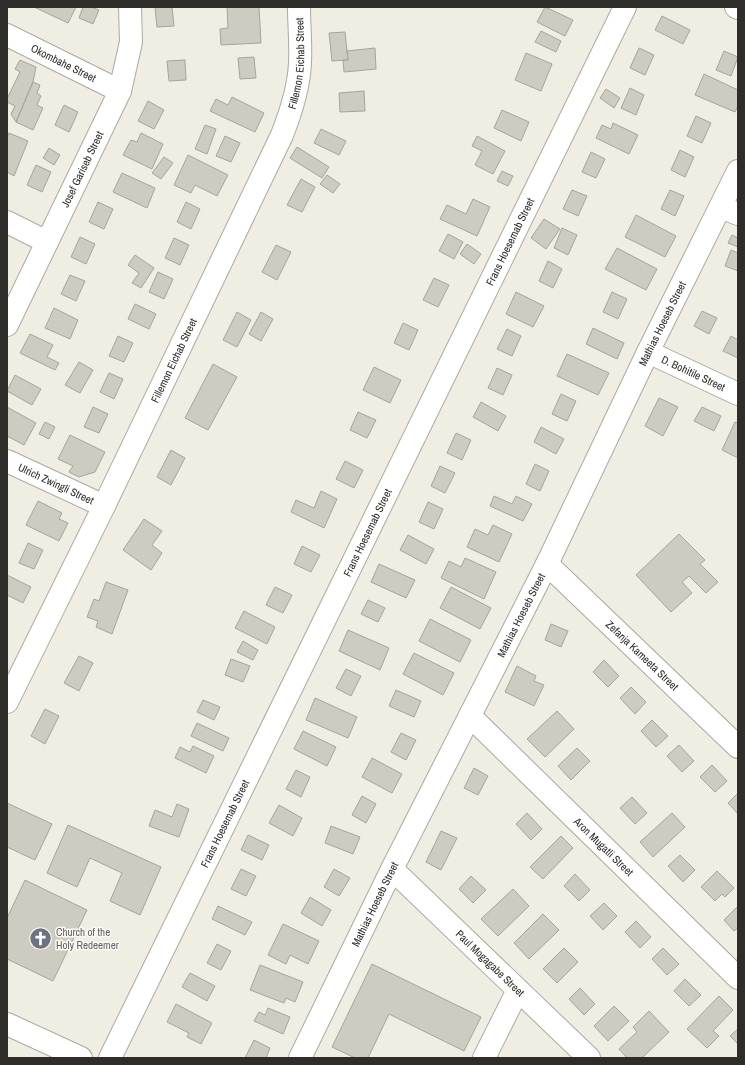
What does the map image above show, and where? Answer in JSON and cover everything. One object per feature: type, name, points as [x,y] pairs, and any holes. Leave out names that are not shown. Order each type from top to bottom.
[{"type":"street","name":"Josef Gariseb Street","points":[[7,325],[120,91],[131,42],[130,7]]},
{"type":"street","name":"Fillemon Eichab Street","points":[[7,702],[104,506],[282,135],[291,111],[300,63],[299,7]]},
{"type":"street","name":"Frans Hoesemab Street","points":[[110,1058],[625,7]]},
{"type":"street","name":"Okombahe Street","points":[[7,35],[120,91]]},
{"type":"street","name":"Mathias Hoeseb Street","points":[[300,1058],[392,869],[547,564],[648,352],[729,211],[738,171]]},
{"type":"street","points":[[7,222],[47,242]]},
{"type":"street","name":"D. Bohitile Street","points":[[648,352],[738,394]]},
{"type":"street","name":"Ulrich Zwingli Street","points":[[7,461],[104,506]]},
{"type":"street","name":"Zefanja Kameeta Street","points":[[547,564],[738,747]]},
{"type":"street","name":"Aron Mugatli Street","points":[[470,716],[738,978]]},
{"type":"street","name":"Paul Mogagabe Street","points":[[392,869],[589,1058]]},
{"type":"street","points":[[484,1058],[518,990]]},
{"type":"street","points":[[7,1024],[81,1058]]},
{"type":"building","points":[[34,7],[76,7],[68,23]]},
{"type":"building","points":[[83,7],[91,7],[99,10],[93,24],[79,18]]},
{"type":"building","points":[[155,7],[172,7],[174,26],[157,27]]},
{"type":"building","points":[[227,7],[259,7],[261,43],[221,45],[220,29],[228,28]]},
{"type":"building","points":[[545,7],[573,20],[565,36],[537,22]]},
{"type":"building","points":[[662,16],[690,30],[683,44],[655,30]]},
{"type":"building","points":[[541,31],[561,41],[556,52],[535,42]]},
{"type":"building","points":[[345,32],[348,60],[332,61],[329,33]]},
{"type":"building","points":[[375,48],[376,69],[344,72],[343,60],[348,60],[347,51]]},
{"type":"building","points":[[639,48],[654,55],[645,75],[630,68]]},
{"type":"building","points":[[724,51],[738,57],[731,76],[716,70]]},
{"type":"building","points":[[526,53],[552,64],[541,91],[515,80]]},
{"type":"building","points":[[254,57],[256,78],[240,79],[238,58]]},
{"type":"building","points":[[20,60],[36,67],[33,82],[16,122],[11,114],[15,106],[7,102],[7,99],[20,72],[15,69]]},
{"type":"building","points":[[185,60],[186,80],[169,81],[167,61]]},
{"type":"building","points":[[704,74],[738,90],[738,106],[735,112],[695,95]]},
{"type":"building","points":[[33,82],[40,85],[37,93],[41,96],[37,105],[43,108],[33,130],[16,122]]},
{"type":"building","points":[[630,88],[644,95],[636,115],[621,108]]},
{"type":"building","points":[[606,89],[620,98],[614,108],[600,98]]},
{"type":"building","points":[[364,91],[365,111],[340,112],[339,93]]},
{"type":"building","points":[[232,97],[264,113],[255,132],[210,111],[216,99],[228,105]]},
{"type":"building","points":[[148,101],[164,110],[154,129],[138,121]]},
{"type":"building","points":[[64,105],[78,112],[69,132],[55,125]]},
{"type":"building","points":[[502,110],[529,122],[521,141],[494,128]]},
{"type":"building","points":[[696,116],[711,123],[702,143],[687,136]]},
{"type":"building","points":[[613,123],[638,135],[629,154],[596,138],[602,125],[611,129]]},
{"type":"building","points":[[205,125],[216,129],[207,154],[195,149]]},
{"type":"building","points":[[321,129],[346,141],[339,155],[314,143]]},
{"type":"building","points":[[9,133],[28,141],[14,176],[7,172],[7,137]]},
{"type":"building","points":[[141,133],[163,144],[152,169],[123,155],[131,140],[137,142]]},
{"type":"building","points":[[225,136],[240,143],[231,162],[216,156]]},
{"type":"building","points":[[477,136],[505,151],[493,174],[475,165],[482,151],[472,146]]},
{"type":"building","points":[[297,147],[329,167],[322,178],[290,158]]},
{"type":"building","points":[[49,148],[60,155],[54,165],[43,158]]},
{"type":"building","points":[[680,150],[694,157],[685,177],[671,170]]},
{"type":"building","points":[[591,152],[605,159],[596,178],[582,172]]},
{"type":"building","points":[[188,155],[228,175],[217,196],[195,185],[191,193],[174,185]]},
{"type":"building","points":[[164,157],[173,163],[161,179],[152,173]]},
{"type":"building","points":[[36,165],[51,172],[42,192],[27,185]]},
{"type":"building","points":[[502,171],[513,176],[508,186],[497,181]]},
{"type":"building","points":[[122,173],[155,188],[147,208],[113,192]]},
{"type":"building","points":[[327,175],[340,184],[333,193],[320,184]]},
{"type":"building","points":[[301,179],[315,187],[302,212],[287,205]]},
{"type":"building","points":[[572,190],[587,196],[578,216],[563,209]]},
{"type":"building","points":[[670,190],[684,196],[675,216],[661,209]]},
{"type":"building","points":[[473,199],[490,207],[477,236],[440,219],[447,205],[466,214]]},
{"type":"building","points":[[98,202],[113,209],[104,229],[89,222]]},
{"type":"building","points":[[186,202],[200,209],[191,229],[177,222]]},
{"type":"building","points":[[636,215],[676,236],[665,257],[625,237]]},
{"type":"building","points":[[544,219],[560,229],[546,249],[531,238]]},
{"type":"building","points":[[562,228],[577,235],[568,255],[554,248]]},
{"type":"building","points":[[448,234],[463,242],[454,259],[439,251]]},
{"type":"building","points":[[732,235],[738,238],[738,247],[728,243]]},
{"type":"building","points":[[80,237],[95,244],[86,264],[71,257]]},
{"type":"building","points":[[174,238],[189,245],[180,265],[165,258]]},
{"type":"building","points":[[467,244],[481,254],[474,264],[460,254]]},
{"type":"building","points":[[276,245],[291,252],[277,280],[262,272]]},
{"type":"building","points":[[617,248],[657,269],[646,290],[605,269]]},
{"type":"building","points":[[731,250],[738,253],[738,271],[725,266]]},
{"type":"building","points":[[135,255],[154,268],[141,288],[132,283],[139,273],[128,265]]},
{"type":"building","points":[[548,261],[562,269],[553,288],[539,281]]},
{"type":"building","points":[[158,272],[173,279],[164,299],[149,292]]},
{"type":"building","points":[[70,275],[85,281],[76,301],[61,294]]},
{"type":"building","points":[[434,278],[449,285],[438,307],[423,300]]},
{"type":"building","points":[[516,292],[544,306],[533,327],[506,314]]},
{"type":"building","points":[[612,292],[627,299],[618,319],[603,312]]},
{"type":"building","points":[[135,304],[156,314],[149,329],[128,319]]},
{"type":"building","points":[[54,308],[78,320],[70,339],[45,328]]},
{"type":"building","points":[[702,311],[717,318],[709,334],[694,326]]},
{"type":"building","points":[[237,312],[251,320],[237,347],[223,340]]},
{"type":"building","points":[[261,312],[273,319],[261,341],[249,334]]},
{"type":"building","points":[[403,323],[418,330],[409,350],[394,343]]},
{"type":"building","points":[[593,328],[624,343],[617,359],[586,344]]},
{"type":"building","points":[[507,329],[521,336],[512,356],[497,349]]},
{"type":"building","points":[[30,334],[53,345],[47,357],[59,363],[55,370],[20,353]]},
{"type":"building","points":[[118,336],[133,343],[124,362],[109,356]]},
{"type":"building","points":[[731,336],[738,340],[738,358],[723,351]]},
{"type":"building","points":[[567,354],[609,373],[598,395],[557,376]]},
{"type":"building","points":[[79,362],[93,370],[80,393],[65,385]]},
{"type":"building","points":[[213,364],[237,377],[208,430],[185,418]]},
{"type":"building","points":[[374,367],[401,380],[390,403],[363,390]]},
{"type":"building","points":[[497,368],[512,375],[503,395],[488,388]]},
{"type":"building","points":[[109,373],[123,379],[114,399],[100,392]]},
{"type":"building","points":[[15,375],[41,389],[32,405],[7,391]]},
{"type":"building","points":[[561,394],[576,401],[567,421],[552,414]]},
{"type":"building","points":[[659,398],[678,407],[663,436],[645,426]]},
{"type":"building","points":[[481,402],[506,416],[498,431],[473,417]]},
{"type":"building","points":[[7,407],[36,423],[24,445],[7,436]]},
{"type":"building","points":[[93,407],[108,414],[99,433],[84,427]]},
{"type":"building","points":[[702,407],[721,416],[714,431],[694,421]]},
{"type":"building","points":[[358,412],[376,420],[367,438],[350,430]]},
{"type":"building","points":[[45,422],[55,427],[49,439],[39,434]]},
{"type":"building","points":[[735,422],[738,423],[738,458],[722,450]]},
{"type":"building","points":[[541,427],[564,439],[556,454],[534,442]]},
{"type":"building","points":[[456,433],[471,440],[462,460],[447,453]]},
{"type":"building","points":[[70,435],[105,452],[95,472],[79,477],[69,472],[73,466],[58,459]]},
{"type":"building","points":[[171,450],[185,458],[171,485],[157,477]]},
{"type":"building","points":[[345,461],[363,470],[354,488],[336,479]]},
{"type":"building","points":[[535,464],[549,471],[540,491],[526,484]]},
{"type":"building","points":[[440,466],[455,473],[445,493],[431,486]]},
{"type":"building","points":[[321,491],[337,499],[324,528],[291,512],[296,500],[314,508]]},
{"type":"building","points":[[494,496],[512,504],[516,496],[532,504],[523,521],[490,506]]},
{"type":"building","points":[[38,501],[62,513],[59,519],[68,523],[59,541],[26,525]]},
{"type":"building","points":[[428,502],[443,509],[434,529],[419,522]]},
{"type":"building","points":[[144,519],[162,531],[152,545],[162,553],[151,570],[123,550]]},
{"type":"building","points":[[493,525],[512,534],[499,562],[467,547],[475,529],[488,535]]},
{"type":"building","points":[[679,534],[705,560],[700,564],[718,582],[706,593],[689,576],[682,582],[692,593],[671,612],[636,575]]},
{"type":"building","points":[[408,535],[434,549],[426,564],[400,550]]},
{"type":"building","points":[[28,543],[43,550],[34,569],[19,563]]},
{"type":"building","points":[[302,546],[320,555],[311,572],[294,564]]},
{"type":"building","points":[[465,558],[496,572],[484,599],[441,578],[449,561],[461,567]]},
{"type":"building","points":[[379,564],[415,580],[406,598],[371,582]]},
{"type":"building","points":[[7,575],[31,587],[23,603],[7,595]]},
{"type":"building","points":[[106,582],[128,590],[112,634],[96,627],[98,621],[87,617],[94,599],[99,601]]},
{"type":"building","points":[[275,587],[292,595],[283,613],[266,605]]},
{"type":"building","points":[[451,587],[491,608],[480,629],[440,608]]},
{"type":"building","points":[[368,600],[385,608],[378,622],[361,614]]},
{"type":"building","points":[[244,611],[275,627],[267,644],[235,628]]},
{"type":"building","points":[[430,619],[471,640],[460,662],[419,641]]},
{"type":"building","points":[[551,624],[568,631],[561,647],[545,640]]},
{"type":"building","points":[[348,630],[389,648],[380,670],[339,651]]},
{"type":"building","points":[[243,641],[258,650],[253,660],[237,652]]},
{"type":"building","points":[[414,653],[454,673],[443,695],[403,674]]},
{"type":"building","points":[[79,656],[93,663],[79,691],[64,683]]},
{"type":"building","points":[[231,659],[250,666],[243,682],[225,675]]},
{"type":"building","points":[[604,660],[619,676],[608,687],[593,672]]},
{"type":"building","points":[[517,666],[536,676],[534,681],[544,685],[534,706],[505,692]]},
{"type":"building","points":[[346,669],[361,676],[351,696],[336,688]]},
{"type":"building","points":[[631,687],[646,702],[635,714],[620,698]]},
{"type":"building","points":[[396,690],[421,701],[414,717],[389,706]]},
{"type":"building","points":[[315,698],[357,717],[348,738],[306,720]]},
{"type":"building","points":[[203,700],[220,707],[214,720],[197,712]]},
{"type":"building","points":[[45,709],[59,716],[45,744],[31,736]]},
{"type":"building","points":[[557,711],[574,729],[545,757],[527,739]]},
{"type":"building","points":[[652,720],[668,736],[656,747],[641,731]]},
{"type":"building","points":[[197,723],[229,738],[223,751],[191,736]]},
{"type":"building","points":[[303,731],[336,747],[327,766],[294,749]]},
{"type":"building","points":[[401,733],[416,740],[406,760],[391,752]]},
{"type":"building","points":[[679,745],[694,761],[682,772],[667,756]]},
{"type":"building","points":[[193,746],[214,756],[206,773],[175,758],[180,747],[190,752]]},
{"type":"building","points":[[577,748],[590,761],[571,780],[558,766]]},
{"type":"building","points":[[372,758],[402,774],[392,793],[362,777]]},
{"type":"building","points":[[712,765],[727,781],[715,792],[700,777]]},
{"type":"building","points":[[474,768],[488,776],[478,795],[464,788]]},
{"type":"building","points":[[296,770],[310,777],[301,797],[286,789]]},
{"type":"building","points":[[738,793],[738,814],[728,803]]},
{"type":"building","points":[[362,796],[376,804],[366,823],[352,815]]},
{"type":"building","points":[[632,797],[647,813],[635,824],[620,808]]},
{"type":"building","points":[[7,803],[52,824],[35,860],[7,847]]},
{"type":"building","points":[[177,804],[189,809],[179,837],[149,826],[155,810],[172,817]]},
{"type":"building","points":[[279,805],[302,818],[293,836],[269,823]]},
{"type":"building","points":[[527,813],[542,829],[531,840],[516,824]]},
{"type":"building","points":[[672,813],[685,827],[653,857],[640,842]]},
{"type":"building","points":[[68,825],[161,867],[140,915],[110,901],[122,873],[90,858],[77,887],[47,873]]},
{"type":"building","points":[[331,826],[360,837],[353,854],[325,843]]},
{"type":"building","points":[[441,831],[457,838],[441,870],[426,862]]},
{"type":"building","points":[[248,835],[269,845],[262,860],[241,850]]},
{"type":"building","points":[[561,836],[573,848],[543,879],[530,867]]},
{"type":"building","points":[[680,855],[695,870],[683,882],[668,866]]},
{"type":"building","points":[[241,869],[256,876],[246,896],[231,889]]},
{"type":"building","points":[[334,869],[350,878],[339,896],[324,887]]},
{"type":"building","points":[[717,871],[734,888],[725,897],[722,894],[715,901],[701,887]]},
{"type":"building","points":[[575,874],[590,890],[579,901],[564,886]]},
{"type":"building","points":[[471,876],[486,890],[473,903],[459,889]]},
{"type":"building","name":"Church of the Holy Redeemer","points":[[25,880],[87,910],[53,981],[7,959],[7,918]]},
{"type":"building","points":[[513,889],[529,906],[498,936],[481,919]]},
{"type":"building","points":[[310,897],[331,910],[322,926],[301,913]]},
{"type":"building","points":[[604,903],[617,916],[603,930],[590,916]]},
{"type":"building","points":[[218,906],[252,922],[245,935],[212,919]]},
{"type":"building","points":[[738,906],[738,928],[734,931],[724,920]]},
{"type":"building","points":[[543,914],[559,930],[529,959],[514,943]]},
{"type":"building","points":[[636,921],[651,937],[640,948],[625,932]]},
{"type":"building","points":[[283,924],[319,941],[308,964],[290,955],[286,964],[268,955]]},
{"type":"building","points":[[217,944],[231,951],[221,970],[207,963]]},
{"type":"building","points":[[564,948],[578,962],[557,983],[543,969]]},
{"type":"building","points":[[663,948],[679,964],[667,975],[652,959]]},
{"type":"building","points":[[372,964],[481,1017],[464,1051],[389,1014],[368,1058],[355,1058],[332,1047]]},
{"type":"building","points":[[260,965],[303,982],[295,1002],[286,998],[284,1003],[250,990]]},
{"type":"building","points":[[190,973],[215,986],[207,1001],[182,987]]},
{"type":"building","points":[[685,979],[701,995],[689,1006],[674,991]]},
{"type":"building","points":[[580,988],[595,1004],[584,1015],[569,999]]},
{"type":"building","points":[[719,996],[733,1010],[713,1031],[719,1036],[707,1048],[687,1029]]},
{"type":"building","points":[[176,1004],[212,1023],[201,1044],[187,1037],[189,1033],[167,1022]]},
{"type":"building","points":[[614,1006],[629,1021],[608,1041],[594,1026]]},
{"type":"building","points":[[268,1008],[290,1017],[283,1034],[254,1021],[259,1012],[265,1015]]},
{"type":"building","points":[[649,1011],[669,1032],[642,1058],[627,1058],[619,1049],[637,1032],[633,1027]]},
{"type":"building","points":[[738,1029],[738,1044],[730,1036]]},
{"type":"building","points":[[254,1040],[270,1048],[266,1058],[245,1058]]},
{"type":"place","name":"Church of the Holy Redeemer","points":[[40,938]]}]
